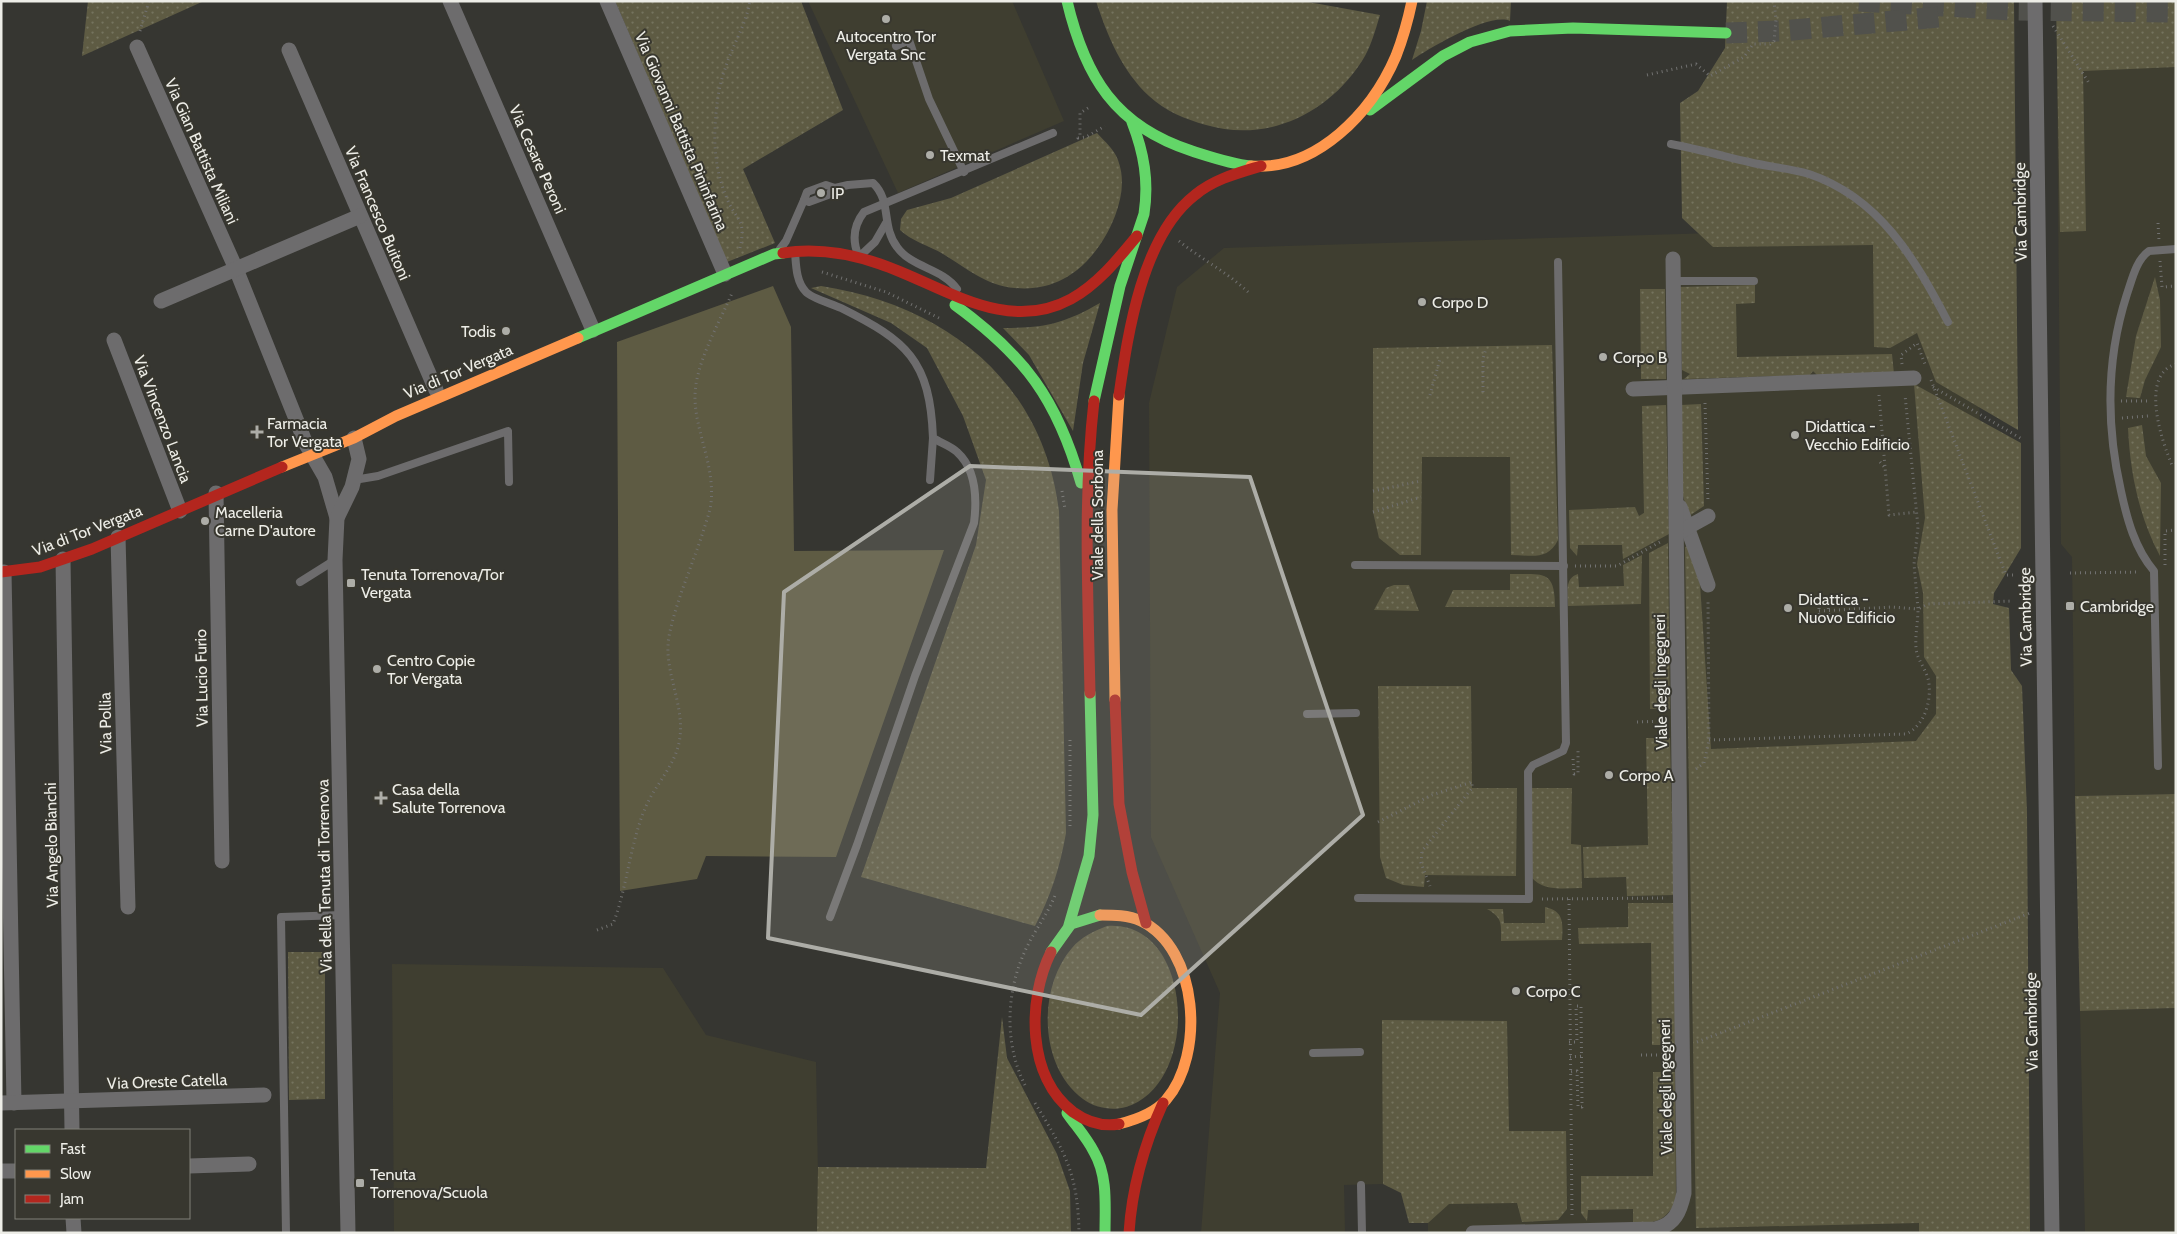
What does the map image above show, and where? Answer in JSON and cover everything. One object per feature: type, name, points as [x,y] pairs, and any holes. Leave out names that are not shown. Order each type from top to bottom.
[{"type":"street","name":"Via Cesare Peroni","points":[[450,1],[593,330]]},
{"type":"street","name":"Via Giovanni Battista Pininfarina","points":[[607,1],[725,274]]},
{"type":"street","points":[[1056,1],[1102,89],[1132,122],[1161,138],[1195,152],[1219,159],[1262,166]]},
{"type":"street","points":[[1067,1],[1073,32]]},
{"type":"street","points":[[1339,134],[1369,101],[1385,77],[1405,33],[1412,1]]},
{"type":"street","name":"Via Cambridge","points":[[2035,1],[2052,1233]]},
{"type":"street","points":[[1339,134],[1435,60],[1471,42],[1496,33],[1554,28],[1726,33]]},
{"type":"street","name":"Via Gian Battista Miliani","points":[[137,46],[236,269],[286,399],[310,455]]},
{"type":"street","name":"Via Francesco Buitoni","points":[[290,50],[436,390]]},
{"type":"street","name":"Viale della Sorbona","points":[[1055,1096],[1047,1083],[1040,1063],[1036,1035],[1036,1015],[1045,970],[1059,939],[1069,925],[1089,856],[1094,816],[1086,502],[1091,422],[1102,357],[1120,286],[1146,207],[1147,172],[1140,142],[1132,122]]},
{"type":"street","name":"Viale della Sorbona","points":[[1146,924],[1129,865],[1117,786],[1111,497],[1114,434],[1125,353],[1143,284],[1166,229],[1177,212],[1205,186],[1230,175],[1299,158],[1319,148],[1339,134]]},
{"type":"street","points":[[161,301],[360,216]]},
{"type":"street","name":"Via di Tor Vergata","points":[[3,572],[63,560],[216,494],[354,438],[396,416],[776,253],[795,250],[828,251],[858,257],[982,307],[1004,312],[1035,311],[1056,306],[1095,284],[1137,236]]},
{"type":"street","points":[[1673,259],[1675,495],[1682,531],[1708,585]]},
{"type":"street","name":"Via di Tor Vergata","points":[[931,286],[1000,338],[1031,372],[1049,399],[1064,431],[1074,457],[1086,502]]},
{"type":"street","name":"Via Vincenzo Lancia","points":[[114,340],[180,511]]},
{"type":"street","points":[[1633,389],[1909,379]]},
{"type":"street","name":"Via della Tenuta di Torrenova","points":[[337,518],[354,480],[359,459],[354,438]]},
{"type":"street","name":"Via della Tenuta di Torrenova","points":[[310,455],[325,477],[337,518],[335,560],[348,1233]]},
{"type":"street","name":"Via Lucio Furio","points":[[216,494],[222,861]]},
{"type":"street","points":[[1682,531],[1708,516]]},
{"type":"street","name":"Viale degli Ingegneri","points":[[1572,1231],[1655,1229],[1672,1222],[1681,1208],[1684,1192],[1678,720],[1682,531]]},
{"type":"street","name":"Via Pollia","points":[[118,537],[128,908]]},
{"type":"street","name":"Via Angelo Bianchi","points":[[63,560],[72,1129]]},
{"type":"street","points":[[3,572],[8,1103]]},
{"type":"street","points":[[1069,925],[1100,915],[1116,915],[1146,924],[1169,948],[1177,960],[1189,998],[1191,1038],[1188,1055],[1176,1083],[1163,1103],[1146,1140],[1137,1167],[1132,1191],[1129,1233]]},
{"type":"street","name":"Via Oreste Catella","points":[[8,1103],[264,1095]]},
{"type":"street","points":[[1055,1096],[1084,1120],[1104,1126],[1131,1121],[1163,1103]]},
{"type":"street","points":[[1055,1096],[1092,1148],[1101,1168],[1104,1188],[1105,1233]]},
{"type":"street","points":[[190,1166],[249,1164]]},
{"type":"street","points":[[1,1171],[15,1170]]},
{"type":"street","points":[[73,1219],[74,1233]]},
{"type":"street","points":[[1473,1233],[1572,1231]]},
{"type":"lane","points":[[896,46],[909,40],[929,99],[964,172]]},
{"type":"lane","points":[[886,223],[875,242],[858,257],[854,239],[859,218],[864,212],[964,172],[1053,133]]},
{"type":"lane","points":[[1671,144],[1798,171],[1828,182],[1852,195],[1874,212],[1901,241],[1919,269],[1948,322]]},
{"type":"lane","points":[[776,253],[786,241],[804,200],[809,202],[828,195],[835,188],[848,185],[872,184],[879,190],[885,203],[886,223],[890,236],[898,249],[910,259],[947,278],[961,298]]},
{"type":"lane","points":[[2158,766],[2157,568],[2144,558],[2134,539],[2123,502],[2112,442],[2110,374],[2119,323],[2138,265],[2149,251],[2176,249]]},
{"type":"lane","points":[[795,250],[798,275],[806,293],[880,328],[895,338],[910,353],[921,375],[932,411],[933,438],[930,480]]},
{"type":"lane","points":[[1358,898],[1529,899],[1528,772],[1533,765],[1563,751],[1566,743],[1558,262]]},
{"type":"lane","points":[[1673,281],[1754,281]]},
{"type":"lane","points":[[354,480],[378,476],[508,431],[509,482]]},
{"type":"lane","points":[[830,917],[915,676],[974,523],[974,482],[966,461],[956,451],[933,438]]},
{"type":"lane","points":[[300,582],[335,560]]},
{"type":"lane","points":[[1355,566],[1564,566]]},
{"type":"lane","points":[[1307,714],[1356,713]]},
{"type":"lane","points":[[286,1233],[281,917],[343,915]]},
{"type":"lane","points":[[1312,1053],[1360,1052]]},
{"type":"lane","points":[[1361,1185],[1362,1233]]},
{"type":"path","points":[[137,46],[141,22],[149,1]]},
{"type":"path","points":[[739,253],[744,231],[742,222],[726,197],[720,177],[716,157],[715,129],[718,94],[725,67],[748,13],[750,1]]},
{"type":"path","points":[[2053,26],[2090,83]]},
{"type":"path","points":[[1088,108],[1080,113],[1080,135],[1078,138],[1086,137],[1105,126]]},
{"type":"path","points":[[1166,229],[1196,256],[1233,277],[1248,292]]},
{"type":"path","points":[[819,271],[886,292],[946,322]]},
{"type":"path","points":[[597,930],[613,924],[648,803],[673,761],[680,738],[681,716],[669,662],[669,638],[711,504],[712,477],[699,425],[695,400],[696,380],[736,285]]},
{"type":"path","points":[[1679,778],[1683,773],[1697,769],[1704,763],[1709,740],[1906,734],[1915,730],[1923,718],[1929,683],[1918,660],[1916,647],[1918,609],[1914,564],[1918,527],[1909,379],[1901,356],[1918,343],[1927,369]]},
{"type":"path","points":[[1483,392],[1483,359],[1486,348]]},
{"type":"path","points":[[1430,395],[1440,359]]},
{"type":"path","points":[[2176,364],[2163,372],[2156,401],[2156,416],[2164,448],[2172,465],[2176,464]]},
{"type":"path","points":[[1930,378],[2006,576],[2013,575]]},
{"type":"path","points":[[1909,379],[1934,387],[2022,439]]},
{"type":"path","points":[[1879,390],[1889,515],[1917,512]]},
{"type":"path","points":[[2120,392],[2120,423]]},
{"type":"path","points":[[2120,401],[2156,401]]},
{"type":"path","points":[[2120,418],[2156,416]]},
{"type":"path","points":[[1880,462],[1885,468]]},
{"type":"path","points":[[1373,491],[1421,482]]},
{"type":"path","points":[[1061,485],[1065,519]]},
{"type":"path","points":[[1373,512],[1421,497]]},
{"type":"path","points":[[2070,573],[2157,568],[2165,571],[2165,531],[2176,530]]},
{"type":"path","points":[[1564,566],[1617,566],[1682,531]]},
{"type":"path","points":[[1819,611],[1892,607],[1918,609],[1928,604],[2013,601]]},
{"type":"path","points":[[1819,603],[1820,619]]},
{"type":"path","points":[[1828,603],[1828,618]]},
{"type":"path","points":[[1637,722],[1678,720]]},
{"type":"path","points":[[1070,734],[1070,835]]},
{"type":"path","points":[[1378,822],[1432,795],[1472,782],[1472,788],[1422,851],[1420,863],[1430,884],[1430,898]]},
{"type":"path","points":[[1029,1093],[1020,1076],[1013,1051],[1010,1029],[1011,1004],[1015,980],[1025,951],[1050,908],[1057,890]]},
{"type":"path","points":[[1529,899],[1680,898]]},
{"type":"path","points":[[1569,899],[1572,1231]]},
{"type":"path","points":[[1641,1055],[1682,1051],[2030,913]]},
{"type":"path","points":[[1570,1042],[1577,1042],[1576,1006],[1581,1006],[1582,1107],[1578,1107],[1577,1071],[1570,1072]]},
{"type":"path","points":[[1570,1057],[1582,1056]]},
{"type":"path","points":[[1034,1101],[1060,1145],[1071,1169],[1076,1195],[1079,1233]]},
{"type":"highlighted area","points":[[970,466],[1250,477],[1363,815],[1141,1015],[768,938],[784,592]]},
{"type":"shaded area","points":[[88,1],[204,1],[82,56]]},
{"type":"shaded area","points":[[615,1],[801,1],[843,110],[743,169],[775,243],[727,262]]},
{"type":"shaded area","points":[[808,1],[1012,1],[1064,121],[898,193]]},
{"type":"shaded area","points":[[1096,1],[1303,1],[1380,15],[1365,56],[1348,80],[1332,96],[1294,120],[1273,127],[1229,130],[1183,117],[1162,106],[1149,96],[1139,86],[1116,52]]},
{"type":"shaded area","points":[[1427,1],[1511,1],[1510,21],[1501,20],[1475,26],[1412,60],[1421,31]]},
{"type":"shaded area","points":[[1727,1],[2014,1],[2018,430],[1936,382],[1917,333],[1890,348],[1874,347],[1873,245],[1713,247],[1682,218],[1680,103],[1698,91],[1725,48]]},
{"type":"shaded area","points":[[2056,1],[2176,1],[2176,67],[2083,71],[2086,231],[2060,232]]},
{"type":"shaded area","points":[[2176,66],[2176,794],[2075,796],[2072,557],[2061,544],[2057,70]]},
{"type":"shaded area","points":[[1097,133],[1112,149],[1118,160],[1122,181],[1119,202],[1108,232],[1099,246],[1089,259],[1064,279],[1049,285],[1033,288],[1005,287],[977,276],[900,230],[901,219],[907,210],[951,198]]},
{"type":"shaded area","points":[[1979,225],[1980,569],[1994,1233],[1428,1233],[1428,1204],[1383,1184],[1344,1185],[1345,1233],[1201,1233],[1220,993],[1151,837],[1149,403],[1177,287],[1224,248]]},
{"type":"shaded area","points":[[2155,277],[2160,300],[2161,347],[2145,380],[2140,398],[2126,397],[2136,336]]},
{"type":"shaded area","points":[[1755,285],[1755,303],[1736,304],[1737,357],[1892,354],[1894,374],[1817,375],[1813,371],[1810,375],[1684,379],[1690,374],[1682,370],[1680,287]]},
{"type":"shaded area","points":[[773,286],[791,327],[794,551],[944,550],[836,857],[706,856],[697,879],[620,891],[617,342]]},
{"type":"shaded area","points":[[821,286],[866,296],[908,311],[947,331],[980,357],[1009,388],[1032,424],[1049,465],[1059,511],[1066,833],[1054,881],[1046,904],[1035,926],[861,877],[976,545],[986,480],[963,416],[927,348],[891,323],[811,288]]},
{"type":"shaded area","points":[[1640,289],[1665,289],[1666,379],[1641,379]]},
{"type":"shaded area","points":[[1100,303],[1083,363],[1073,431],[1029,355],[1003,328],[1042,326],[1075,316]]},
{"type":"shaded area","points":[[1552,345],[1558,540],[1554,547],[1544,554],[1532,556],[1511,555],[1510,457],[1422,457],[1421,555],[1400,555],[1379,538],[1373,512],[1373,348]]},
{"type":"shaded area","points":[[1914,384],[2021,443],[2021,548],[1994,593],[1993,604],[2009,608],[2011,670],[2022,686],[2027,812],[2030,1233],[1919,1233],[1919,1223],[1696,1228],[1685,547],[1690,545],[1700,584],[1711,749],[1916,741],[1936,714],[1936,676],[1924,657],[1923,593],[1917,564],[1925,518]]},
{"type":"shaded area","points":[[1701,404],[1704,506],[1689,516],[1683,496],[1681,405]]},
{"type":"shaded area","points":[[1666,405],[1669,534],[1623,559],[1622,545],[1578,545],[1577,556],[1570,548],[1569,510],[1635,507],[1639,516],[1644,513],[1642,406]]},
{"type":"shaded area","points":[[2142,425],[2146,456],[2161,483],[2160,556],[2146,526],[2133,478],[2128,428]]},
{"type":"shaded area","points":[[1668,543],[1670,709],[1650,709],[1649,553]]},
{"type":"shaded area","points":[[1642,555],[1641,604],[1568,606],[1568,587],[1574,576],[1578,574],[1579,587],[1624,586],[1623,565]]},
{"type":"shaded area","points":[[1510,574],[1544,576],[1552,586],[1555,607],[1445,607],[1453,590],[1510,590]]},
{"type":"shaded area","points":[[1394,585],[1409,585],[1419,611],[1374,610],[1386,588]]},
{"type":"shaded area","points":[[1378,686],[1471,686],[1472,788],[1517,788],[1516,876],[1425,875],[1424,887],[1403,885],[1386,878],[1380,857]]},
{"type":"shaded area","points":[[1646,738],[1670,738],[1674,895],[1627,896],[1626,877],[1584,878],[1583,847],[1648,845]]},
{"type":"shaded area","points":[[1530,788],[1572,788],[1571,844],[1581,845],[1582,888],[1548,887],[1536,882],[1531,877]]},
{"type":"shaded area","points":[[2176,794],[2176,1008],[2080,1011],[2075,796]]},
{"type":"shaded area","points":[[1628,903],[1674,903],[1676,1045],[1652,1045],[1651,943],[1579,944],[1578,928],[1628,927]]},
{"type":"shaded area","points":[[1545,907],[1556,911],[1559,915],[1562,923],[1562,940],[1501,941],[1500,922],[1496,915],[1487,909],[1503,909],[1504,923],[1545,923]]},
{"type":"shaded area","points":[[1107,926],[1136,931],[1157,948],[1171,974],[1178,1005],[1176,1038],[1167,1068],[1151,1092],[1126,1107],[1115,1109],[1098,1107],[1088,1102],[1068,1085],[1058,1068],[1051,1048],[1048,1026],[1048,1005],[1053,984],[1061,965],[1079,941]]},
{"type":"shaded area","points":[[288,952],[325,952],[325,1099],[289,1100]]},
{"type":"shaded area","points":[[392,964],[663,968],[706,1035],[816,1062],[819,1233],[394,1233]]},
{"type":"shaded area","points":[[2176,1008],[2176,1233],[2085,1233],[2080,1011]]},
{"type":"shaded area","points":[[1002,1017],[1007,1058],[1057,1154],[1070,1191],[1071,1233],[817,1233],[818,1167],[986,1168]]},
{"type":"shaded area","points":[[1382,1020],[1507,1021],[1509,1131],[1566,1131],[1567,1209],[1558,1220],[1522,1222],[1517,1203],[1449,1204],[1428,1223],[1409,1223],[1401,1193],[1383,1184]]},
{"type":"shaded area","points":[[1653,1072],[1675,1072],[1676,1202],[1667,1214],[1659,1220],[1633,1223],[1633,1209],[1588,1210],[1587,1221],[1581,1213],[1581,1176],[1653,1176]]},
{"type":"tunnel","points":[[1859,1],[2012,10],[2176,12]]},
{"type":"tunnel","points":[[1726,33],[1781,31],[1940,17]]},
{"type":"traffic: fast","points":[[1067,1],[1083,53],[1107,95],[1123,113],[1143,128],[1165,140],[1214,158],[1251,166]]},
{"type":"traffic: fast","points":[[1370,110],[1443,56],[1470,42],[1510,31],[1573,28],[1726,33]]},
{"type":"traffic: fast","points":[[1094,401],[1120,286],[1144,214],[1146,179],[1140,145],[1132,122]]},
{"type":"traffic: fast","points":[[578,338],[774,254],[783,253]]},
{"type":"traffic: fast","points":[[955,305],[1001,343],[1035,382],[1049,403],[1061,427],[1072,453],[1081,483]]},
{"type":"traffic: fast","points":[[1069,925],[1089,856],[1093,815],[1090,693]]},
{"type":"traffic: fast","points":[[1051,952],[1071,924],[1100,915]]},
{"type":"traffic: fast","points":[[1067,1113],[1085,1137],[1102,1171],[1105,1191],[1105,1233]]},
{"type":"traffic: slow","points":[[1251,166],[1275,165],[1298,159],[1320,148],[1357,117],[1386,77],[1396,56],[1412,1]]},
{"type":"traffic: slow","points":[[282,467],[354,438],[396,416],[578,338]]},
{"type":"traffic: slow","points":[[1115,700],[1112,510],[1119,395]]},
{"type":"traffic: slow","points":[[1100,915],[1136,919],[1160,935],[1175,954],[1185,978],[1190,1004],[1191,1031],[1187,1057],[1179,1081],[1166,1100],[1156,1109],[1138,1118],[1119,1124]]},
{"type":"traffic: jam","points":[[1119,395],[1127,343],[1140,287],[1162,235],[1177,213],[1202,189],[1226,177],[1261,166]]},
{"type":"traffic: jam","points":[[783,253],[820,251],[856,257],[880,264],[974,303],[1022,312],[1046,309],[1081,293],[1107,270],[1137,236]]},
{"type":"traffic: jam","points":[[1090,693],[1087,510],[1094,401]]},
{"type":"traffic: jam","points":[[1,572],[40,567],[92,549],[282,467]]},
{"type":"traffic: jam","points":[[1115,700],[1119,804],[1132,872],[1146,923]]},
{"type":"traffic: jam","points":[[1051,952],[1043,971],[1035,1014],[1039,1059],[1047,1079],[1058,1097],[1073,1112],[1089,1121],[1101,1124],[1119,1124]]},
{"type":"traffic: jam","points":[[1129,1233],[1133,1199],[1140,1166],[1150,1134],[1163,1103]]},
{"type":"place","name":"Autocentro Tor Vergata Snc","points":[[886,19]]},
{"type":"place","name":"Texmat","points":[[930,155]]},
{"type":"place","name":"IP","points":[[821,193]]},
{"type":"place","name":"Corpo D","points":[[1422,302]]},
{"type":"place","name":"Todis","points":[[506,331]]},
{"type":"place","name":"Corpo B","points":[[1603,357]]},
{"type":"place","name":"Farmacia Tor Vergata","points":[[257,432]]},
{"type":"place","name":"Didattica - Vecchio Edificio","points":[[1795,435]]},
{"type":"place","name":"Macelleria Carne D'autore","points":[[205,521]]},
{"type":"place","name":"Tenuta Torrenova/Tor Vergata","points":[[351,583]]},
{"type":"place","name":"Cambridge","points":[[2070,606]]},
{"type":"place","name":"Didattica - Nuovo Edificio","points":[[1788,608]]},
{"type":"place","name":"Centro Copie Tor Vergata","points":[[377,669]]},
{"type":"place","name":"Corpo A","points":[[1609,775]]},
{"type":"place","name":"Casa della Salute Torrenova","points":[[381,798]]},
{"type":"place","name":"Corpo C","points":[[1516,991]]},
{"type":"place","name":"Tenuta Torrenova/Scuola","points":[[360,1183]]}]
